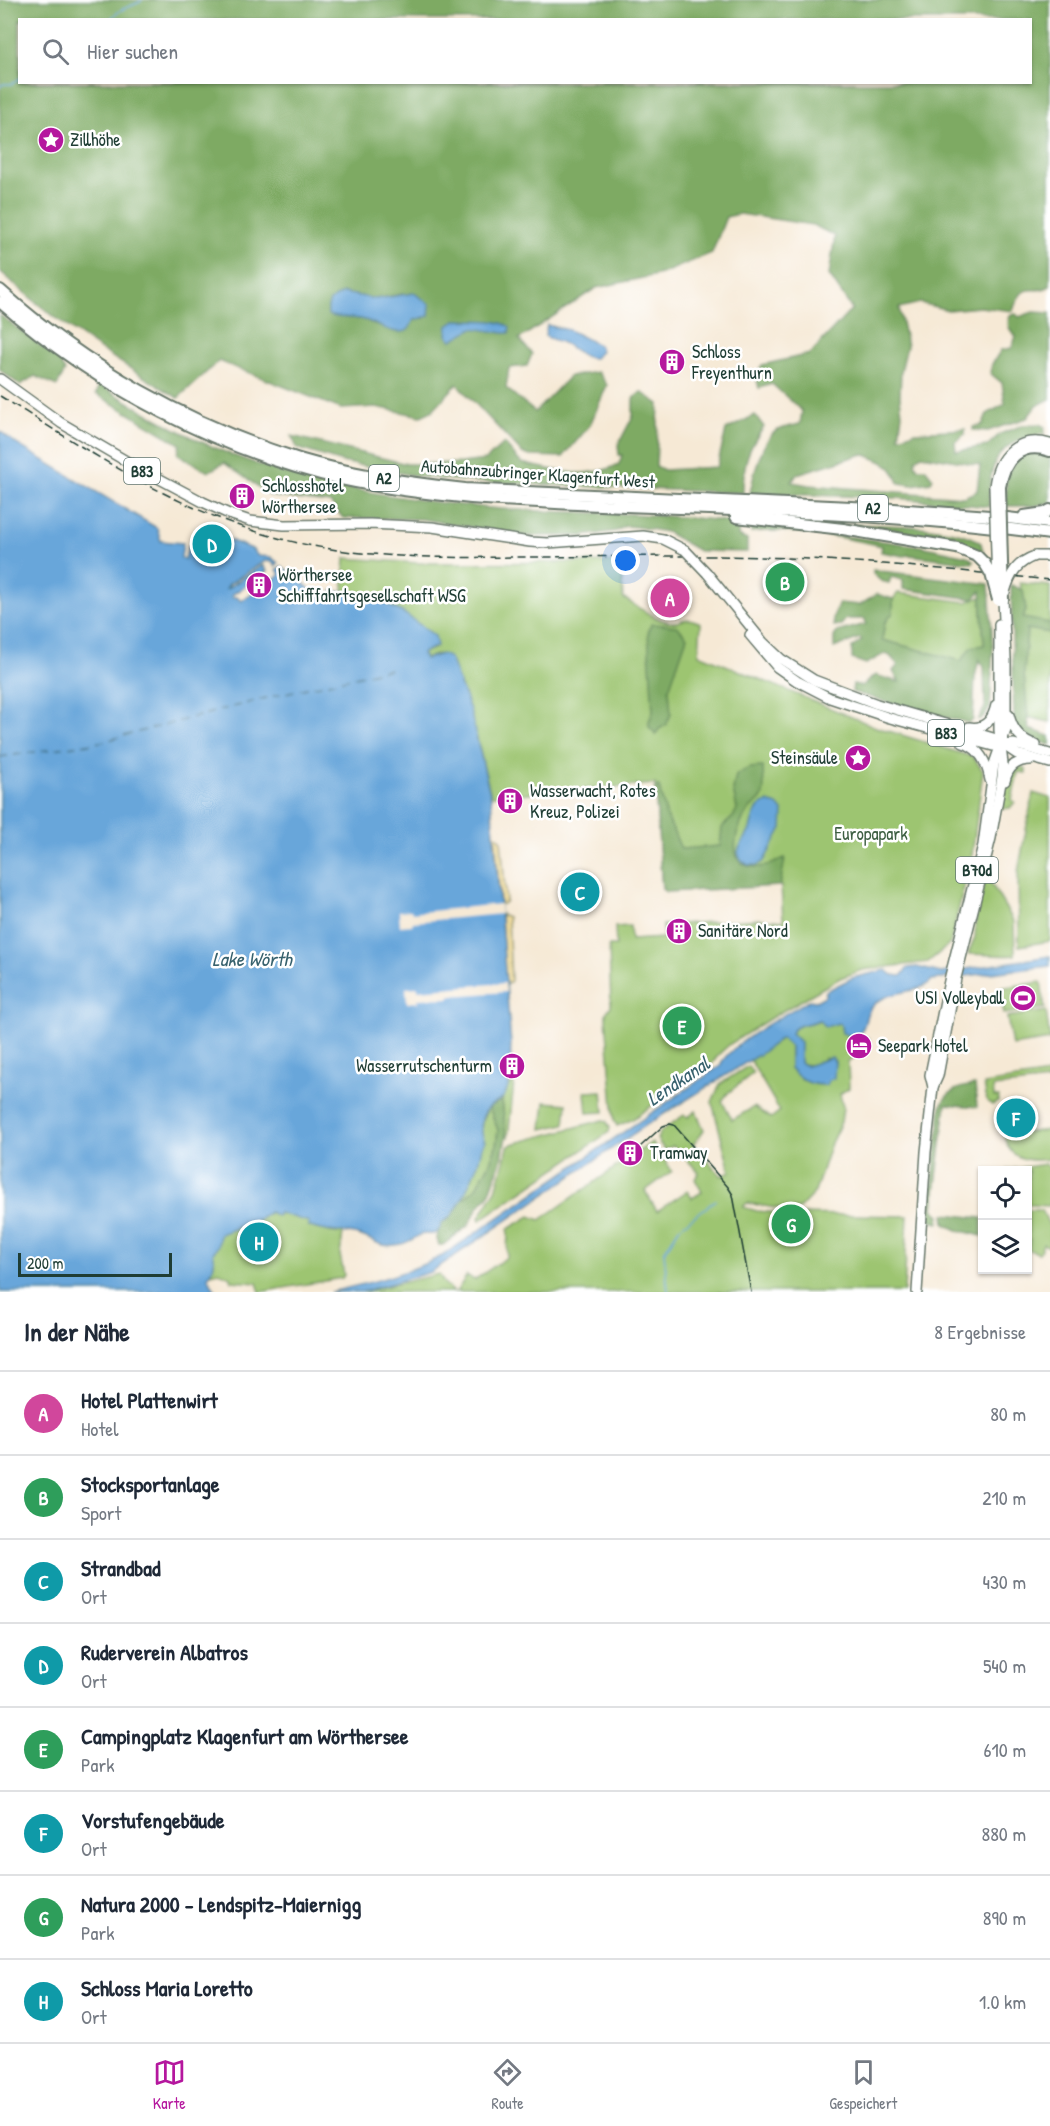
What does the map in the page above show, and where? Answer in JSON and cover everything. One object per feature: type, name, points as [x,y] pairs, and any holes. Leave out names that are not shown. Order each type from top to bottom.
[{"type":"highway","name":"Autobahnzubringer Klagenfurt West","points":[[0,290],[89,364]]},
{"type":"highway","name":"Autobahnzubringer Klagenfurt West","points":[[0,302],[27,325],[160,412],[224,441],[284,463],[345,480],[426,494],[733,510]]},
{"type":"highway","name":"Autobahnzubringer Klagenfurt West","points":[[110,378],[225,432],[300,459],[425,485],[756,512],[947,521],[1050,534]]},
{"type":"highway","points":[[1001,604],[997,487],[1004,470],[1016,455],[1034,448],[1050,451]]},
{"type":"highway","points":[[733,510],[756,512],[970,552],[985,564],[991,574],[1001,604]]},
{"type":"highway","name":"Autobahnzubringer Klagenfurt West","points":[[756,512],[905,510],[1050,523]]},
{"type":"highway","points":[[1013,518],[1046,513],[1050,510]]},
{"type":"main road","name":"B83","points":[[0,379],[70,429],[126,461],[202,502],[250,521],[284,525],[432,526],[548,543],[643,536],[663,539],[685,550],[707,573],[751,630],[775,653],[814,680],[877,704],[993,738],[1001,744]]},
{"type":"main road","points":[[997,487],[998,469],[1004,457],[1011,450],[1026,442],[1050,444]]},
{"type":"main road","points":[[1001,744],[999,730],[1001,604],[1017,565],[1035,556],[1050,556]]},
{"type":"main road","points":[[1001,604],[1009,716],[1015,732],[1048,757]]},
{"type":"main road","name":"B83","points":[[733,607],[758,646],[771,661],[797,681],[830,698],[890,718],[993,746],[1014,744],[1048,757]]},
{"type":"main road","points":[[914,715],[975,728],[983,726],[993,716],[1000,683]]},
{"type":"main road","points":[[1001,744],[1006,730],[1007,698]]},
{"type":"main road","points":[[890,718],[901,725],[972,747],[985,761],[991,788]]},
{"type":"main road","name":"B70d","points":[[917,1292],[926,1152],[933,1088],[938,1076],[949,995],[983,845],[994,764],[1001,744]]},
{"type":"main road","name":"B70d","points":[[959,951],[991,838],[1002,770],[1001,744]]},
{"type":"main road","points":[[991,838],[1009,769],[1023,760],[1048,757]]},
{"type":"green space","points":[[0,0],[1050,0],[1050,286],[1025,291],[1021,294],[1013,311],[980,307],[948,310],[920,303],[899,308],[907,346],[901,371],[902,414],[899,437],[914,432],[965,429],[965,434],[955,442],[956,451],[987,446],[1000,434],[1023,425],[1039,424],[1045,427],[1044,434],[1016,442],[999,456],[991,477],[989,507],[897,498],[750,493],[766,442],[776,431],[800,424],[802,411],[772,384],[759,388],[756,376],[762,365],[810,354],[852,309],[829,275],[835,236],[813,225],[740,214],[726,217],[712,253],[661,274],[596,288],[519,339],[532,354],[527,366],[509,368],[506,388],[535,412],[570,376],[598,372],[607,385],[590,425],[563,457],[530,456],[522,453],[457,384],[432,411],[421,416],[376,407],[341,409],[219,361],[178,398],[64,324],[0,271]],"holes":[[[343,293],[376,299],[403,294],[424,318],[418,318],[411,323],[376,325],[363,319],[352,318],[330,301]],[[863,454],[890,467],[899,483],[912,485],[931,482],[933,478],[925,468],[918,468],[915,464],[916,459],[922,455],[980,465],[977,491],[964,497],[792,482],[797,474]]]},
{"type":"green space","points":[[1033,312],[1050,313],[1050,399],[1036,406],[1027,418],[988,431],[973,430],[973,427],[982,425],[987,414],[1005,404],[1002,383],[991,374],[992,364],[1001,350],[1012,348],[1016,336],[1009,327],[1010,315],[1016,314],[1019,317]]},
{"type":"green space","points":[[0,315],[57,358],[65,371],[57,386],[35,376],[20,385],[0,370]]},
{"type":"green space","points":[[99,384],[175,429],[202,442],[290,474],[352,489],[444,503],[533,511],[651,515],[740,523],[738,536],[747,540],[747,552],[699,551],[666,532],[638,527],[625,526],[617,531],[583,536],[527,536],[421,519],[343,518],[330,503],[271,496],[224,463],[208,472],[178,454],[180,444],[96,394]]},
{"type":"green space","points":[[641,392],[659,404],[656,466],[664,470],[717,467],[726,430],[755,415],[764,427],[747,458],[743,493],[476,482],[422,477],[342,462],[297,448],[292,436],[407,464],[486,460],[504,443],[521,463],[571,473],[595,472],[619,464],[622,455],[619,455],[618,445],[633,416],[633,399]]},
{"type":"green space","points":[[1028,452],[1050,455],[1050,503],[1034,506],[1007,506],[1008,474],[1014,463]]},
{"type":"green space","points":[[750,524],[921,546],[967,556],[974,561],[972,563],[904,556],[881,552],[882,546],[817,534],[784,531],[751,532]]},
{"type":"green space","points":[[853,524],[920,527],[955,532],[981,543],[983,552],[936,537]]},
{"type":"green space","name":"Europapark","points":[[345,558],[419,563],[621,562],[623,598],[664,621],[690,619],[701,623],[699,654],[876,727],[973,757],[983,771],[972,855],[950,944],[928,962],[862,970],[840,978],[730,1044],[712,1064],[631,1120],[617,1126],[614,1120],[606,1018],[606,1013],[611,1006],[609,946],[616,946],[615,927],[630,926],[631,940],[663,938],[663,925],[761,919],[783,921],[781,884],[662,889],[655,784],[491,796],[470,710],[450,658],[438,654],[425,659],[422,653],[435,648],[405,614],[369,594],[343,591]]},
{"type":"green space","points":[[873,570],[989,584],[993,648],[990,708],[981,720],[978,720],[985,707],[984,667],[979,659],[975,677],[973,720],[969,723],[852,692],[853,684],[862,686],[875,675],[899,682],[893,671],[898,665],[889,655],[884,654],[866,664],[852,659],[852,648],[862,640],[860,638],[834,648],[834,637],[837,632],[866,624],[865,619],[846,619],[841,625],[834,626],[833,617],[839,603],[860,605],[877,594],[893,599],[893,613],[885,622],[882,640],[961,661],[971,647],[984,645],[981,591],[973,599],[903,589],[903,580],[891,577],[889,583],[881,581],[873,574]]},
{"type":"green space","points":[[1020,583],[1050,586],[1050,623],[1023,619],[1026,610]]},
{"type":"green space","points":[[1011,585],[1023,590],[1026,610],[1023,618],[1050,623],[1050,633],[1027,629],[1024,673],[1029,729],[1050,736],[1050,745],[1030,737],[1014,723]]},
{"type":"green space","points":[[898,593],[966,602],[981,597],[984,645],[961,661],[882,640],[885,622],[893,613],[893,599]]},
{"type":"green space","points":[[651,624],[677,626],[687,637],[669,689],[671,714],[666,725],[655,735],[649,727],[653,712],[648,633]]},
{"type":"green space","points":[[1027,628],[1050,633],[1050,722],[1027,717],[1024,673]]},
{"type":"green space","points":[[1017,765],[1026,769],[1026,773],[1018,772],[1012,800],[1015,802],[1010,808],[1001,809],[1009,774]]},
{"type":"green space","points":[[763,767],[763,795],[747,812],[739,828],[735,847],[741,862],[748,866],[766,866],[785,858],[780,886],[666,892],[662,889],[655,787],[659,787],[666,814],[681,849],[720,846],[722,827],[733,817],[737,809],[733,790],[736,775],[749,768]]},
{"type":"green space","points":[[1033,793],[1050,798],[1050,941],[1019,946],[1018,872]]},
{"type":"green space","points":[[986,875],[1014,922],[1015,955],[968,954],[975,937],[976,917]]},
{"type":"green space","name":"USI Volleyball","points":[[1041,982],[1045,1008],[1004,1014],[1000,988]]},
{"type":"green space","points":[[1046,1011],[1050,1040],[1012,1046],[1007,1017]]},
{"type":"green space","points":[[819,1020],[839,1023],[842,1025],[841,1028],[852,1037],[869,1038],[868,1049],[862,1049],[848,1062],[849,1088],[840,1094],[843,1107],[841,1122],[831,1143],[815,1192],[799,1209],[781,1209],[747,1203],[743,1207],[757,1211],[793,1214],[908,1216],[904,1292],[456,1292],[467,1275],[474,1280],[507,1257],[508,1229],[530,1216],[540,1220],[652,1142],[672,1171],[645,1191],[657,1211],[687,1191],[692,1198],[702,1192],[695,1179],[699,1172],[673,1146],[664,1150],[657,1139],[661,1131],[684,1115],[688,1117],[696,1111],[704,1130],[693,1145],[722,1176],[730,1171],[712,1102],[720,1084],[748,1066],[753,1073],[728,1093],[722,1101],[732,1120],[754,1107],[771,1118],[780,1111],[750,1060],[782,1038],[790,1046],[790,1068],[802,1080],[826,1085],[835,1062],[825,1058],[813,1064],[799,1063],[791,1033],[799,1026]]},
{"type":"green space","points":[[1048,1074],[1049,1081],[993,1087],[994,1097],[999,1097],[998,1102],[992,1105],[987,1101],[984,1084]]},
{"type":"green space","points":[[514,1083],[508,1137],[506,1137],[502,1100],[509,1085]]},
{"type":"green space","points":[[975,1085],[977,1107],[946,1104],[933,1209],[940,1215],[939,1223],[930,1221],[941,1106],[954,1090]]},
{"type":"green space","points":[[602,1091],[604,1112],[587,1113],[585,1092]]},
{"type":"green space","points":[[502,1100],[506,1137],[502,1158],[489,1195],[479,1206],[468,1226],[443,1245],[439,1245],[437,1239],[442,1222],[449,1219],[460,1201],[475,1189],[489,1165],[496,1146],[498,1130],[489,1107]]},
{"type":"green space","points":[[545,1102],[567,1104],[565,1124],[542,1129]]},
{"type":"green space","points":[[489,1107],[498,1130],[496,1146],[489,1165],[475,1189],[460,1201],[485,1142],[482,1124]]},
{"type":"green space","points":[[1005,1109],[1008,1134],[1050,1130],[1050,1159],[1025,1159],[1016,1156],[1010,1150],[1003,1134],[1000,1110]]},
{"type":"green space","points":[[603,1120],[610,1127],[609,1132],[480,1220],[479,1217],[496,1190],[508,1147]]},
{"type":"green space","points":[[1045,1164],[1050,1168],[1050,1206],[1032,1205],[1032,1166]]},
{"type":"green space","points":[[1032,1210],[1042,1210],[1050,1227],[1050,1247],[1043,1244],[1039,1253],[1032,1251]]},
{"type":"green space","points":[[270,1212],[304,1219],[327,1231],[343,1233],[340,1255],[344,1275],[342,1278],[260,1292],[257,1283],[232,1281],[231,1277],[219,1272],[211,1274],[214,1263],[213,1253],[218,1246],[220,1234],[256,1221]]},
{"type":"green space","points":[[944,1214],[978,1218],[978,1235],[957,1230],[945,1224]]},
{"type":"green space","points":[[439,1274],[444,1283],[454,1292],[362,1292]]},
{"type":"sand","points":[[495,835],[501,839],[506,901],[503,904],[500,904]]},
{"type":"sand","points":[[501,914],[508,917],[511,980],[505,983]]},
{"type":"water","points":[[343,293],[376,299],[414,293],[430,304],[429,316],[414,320],[406,331],[395,332],[366,320],[328,315],[330,301]]},
{"type":"water","points":[[456,320],[498,322],[510,327],[509,333],[473,328],[452,340],[447,335],[448,326]]},
{"type":"water","points":[[547,325],[569,330],[599,345],[601,351],[595,358],[584,356],[565,344],[545,336]]},
{"type":"water","name":"Lake Wörth","points":[[0,431],[18,445],[157,528],[161,541],[183,543],[181,558],[185,559],[191,543],[195,544],[192,557],[194,557],[196,552],[219,553],[227,539],[252,549],[258,556],[271,557],[278,563],[275,566],[272,562],[265,561],[229,584],[226,589],[263,565],[267,571],[232,597],[237,597],[241,601],[280,575],[277,569],[282,566],[310,590],[331,594],[332,591],[369,594],[405,614],[435,636],[437,646],[422,653],[425,659],[442,654],[450,658],[470,710],[491,798],[511,1066],[508,1087],[504,1096],[489,1107],[483,1115],[481,1128],[485,1142],[478,1165],[462,1200],[436,1233],[420,1235],[402,1244],[383,1245],[358,1235],[314,1228],[308,1226],[309,1222],[279,1213],[277,1216],[270,1212],[256,1221],[220,1234],[218,1246],[213,1253],[213,1269],[208,1277],[216,1292],[0,1292]]},
{"type":"water","points":[[767,802],[778,805],[783,811],[782,828],[764,861],[758,865],[748,865],[742,860],[738,851],[748,834],[757,810]]},
{"type":"water","points":[[1050,956],[1050,966],[932,980],[921,987],[886,997],[870,1009],[863,1028],[855,1037],[842,1033],[839,1023],[825,1027],[819,1020],[799,1026],[791,1033],[800,1042],[800,1063],[807,1066],[832,1057],[835,1062],[834,1078],[826,1085],[810,1083],[790,1068],[790,1046],[781,1038],[760,1054],[648,1124],[431,1272],[362,1292],[330,1292],[401,1273],[442,1256],[720,1066],[734,1049],[759,1030],[809,1000],[816,1001],[825,996],[826,991],[852,978],[886,970],[893,975],[901,976],[908,968],[917,967],[941,973]]},
{"type":"pier","points":[[500,904],[501,914],[413,922],[412,925],[400,926],[399,911],[411,910],[412,913]]},
{"type":"pier","points":[[505,983],[506,992],[418,999],[418,1002],[407,1003],[406,988],[418,987],[418,990]]},
{"type":"waterway","points":[[111,18],[121,10],[142,0]]},
{"type":"waterway","points":[[0,87],[3,84],[12,84],[18,80]]},
{"type":"waterway","points":[[668,1292],[664,1252],[680,1227],[716,1200]]},
{"type":"ferry route","points":[[0,757],[101,742],[285,693],[394,668]]},
{"type":"tram line","points":[[641,1146],[663,1126],[674,1125],[728,1187],[733,1195],[751,1292]]},
{"type":"railway","points":[[0,396],[65,437],[165,494],[234,524],[301,544],[362,553],[423,557],[701,556],[832,560],[1050,580]]},
{"type":"place","name":"Zillhöhe","points":[[51,140]]},
{"type":"place","name":"Schloss Freyenthurn","points":[[672,362]]},
{"type":"place","name":"Schlosshotel Wörthersee","points":[[242,496]]},
{"type":"place","name":"Ruderverein Albatros","points":[[212,544]]},
{"type":"place","name":"Stocksportanlage","points":[[785,582]]},
{"type":"place","name":"Wörthersee Schifffahrtsgesellschaft WSG","points":[[259,585]]},
{"type":"place","name":"Hotel Plattenwirt","points":[[670,598]]},
{"type":"place","name":"Steinsäule","points":[[858,758]]},
{"type":"place","name":"Wasserwacht, Rotes Kreuz, Polizei","points":[[510,801]]},
{"type":"place","name":"Strandbad","points":[[580,892]]},
{"type":"place","name":"Sanitäre Nord","points":[[679,931]]},
{"type":"place","name":"USI Volleyball","points":[[1023,998]]},
{"type":"place","name":"Campingplatz Klagenfurt am Wörthersee","points":[[682,1026]]},
{"type":"place","name":"Seepark Hotel","points":[[859,1046]]},
{"type":"place","name":"Wasserrutschenturm","points":[[512,1066]]},
{"type":"place","name":"Vorstufengebäude","points":[[1016,1118]]},
{"type":"place","name":"Tramway","points":[[630,1153]]},
{"type":"place","name":"Natura 2000 - Lendspitz-Maiernigg","points":[[791,1224]]},
{"type":"place","name":"Schloss Maria Loretto","points":[[259,1242]]},
{"type":"water label","name":"Lendkanal","points":[[678,1081]]}]
